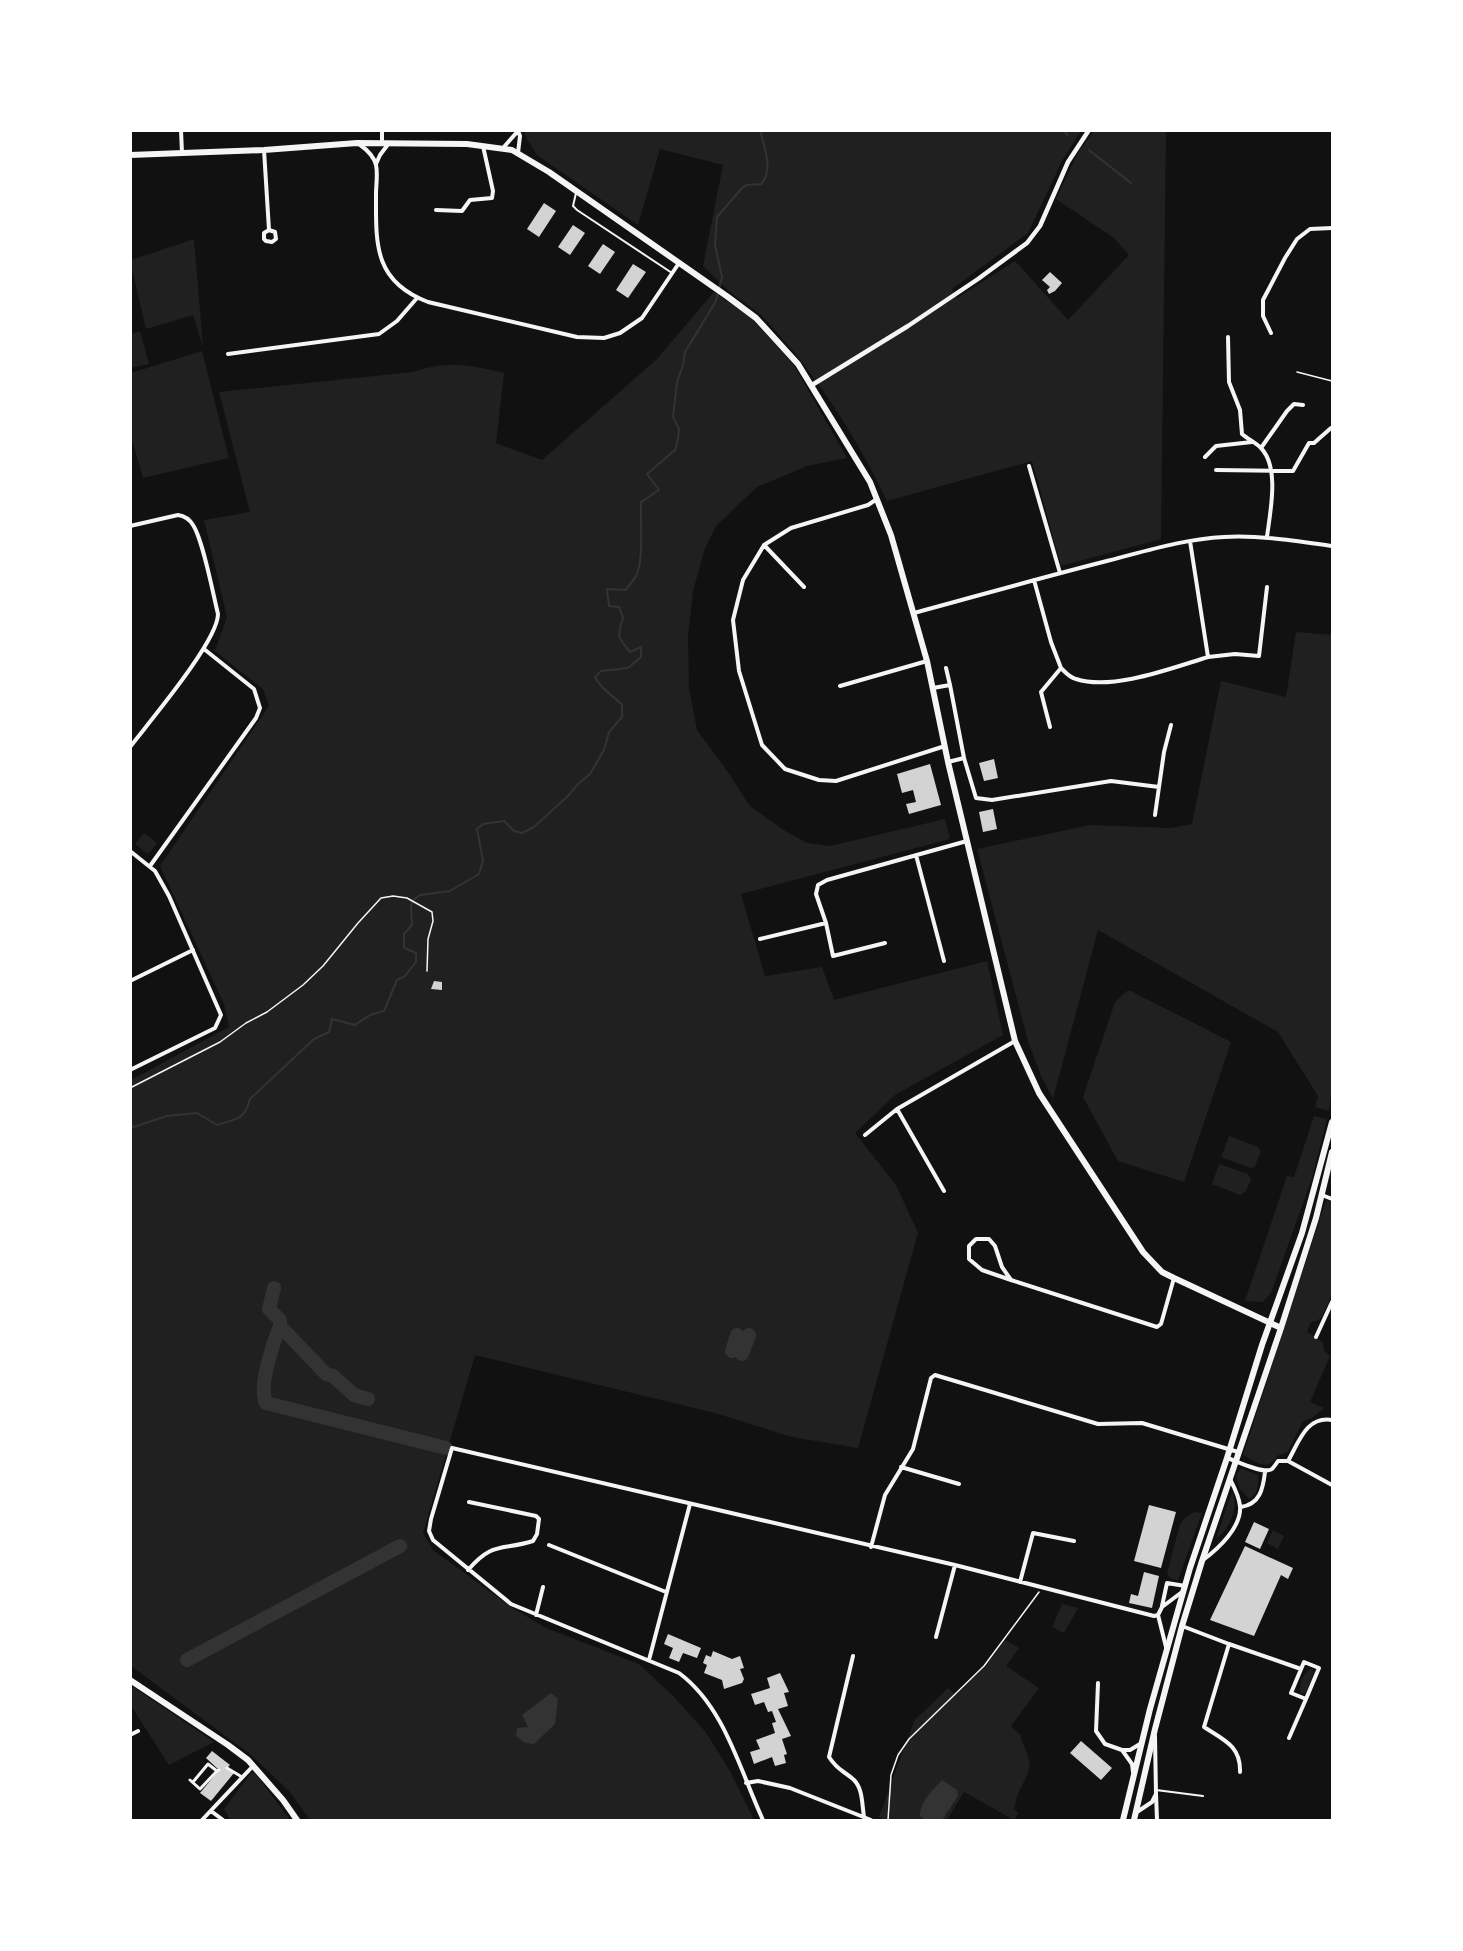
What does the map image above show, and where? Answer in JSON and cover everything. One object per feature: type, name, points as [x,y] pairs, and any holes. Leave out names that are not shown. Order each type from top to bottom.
[{"type":"main road","points":[[130,155],[264,150],[357,143],[482,146],[518,153],[679,262],[756,318],[798,364],[860,465],[878,499],[927,660],[948,762],[1015,1041],[1039,1093],[1143,1252],[1162,1272],[1281,1328]]},
{"type":"main road","points":[[1124,1821],[1144,1736],[1184,1588],[1305,1223],[1332,1122]]},
{"type":"main road","points":[[1134,1821],[1182,1626],[1281,1328],[1322,1195],[1332,1152]]},
{"type":"main road","points":[[130,1680],[228,1745],[253,1766],[283,1800],[297,1821]]},
{"type":"street","points":[[181,130],[182,153]]},
{"type":"street","points":[[382,130],[385,143],[376,165],[376,242],[379,257],[394,281],[417,298],[577,337],[604,338],[620,333],[642,318],[679,262]]},
{"type":"street","points":[[812,385],[908,326],[1027,243],[1040,226],[1068,162],[1089,130]]},
{"type":"street","points":[[502,149],[518,131],[520,136],[518,153]]},
{"type":"street","points":[[357,143],[367,150],[376,165]]},
{"type":"street","points":[[436,210],[462,211],[470,200],[492,198],[493,192],[482,146]]},
{"type":"street","points":[[264,150],[269,230]]},
{"type":"street","points":[[1270,333],[1263,316],[1263,300],[1285,258],[1297,239],[1311,228],[1332,228]]},
{"type":"street","points":[[228,354],[379,334],[398,321],[417,298]]},
{"type":"street","points":[[1228,337],[1229,382],[1240,410],[1242,434],[1261,448],[1268,458],[1273,480],[1267,537]]},
{"type":"street","points":[[1261,448],[1287,411],[1294,404],[1303,405]]},
{"type":"street","points":[[1216,470],[1293,471],[1309,443],[1314,443],[1331,428]]},
{"type":"street","points":[[1205,457],[1216,446],[1252,442]]},
{"type":"street","points":[[1029,466],[1060,573]]},
{"type":"street","points":[[878,499],[868,505],[790,528],[764,545],[743,580],[733,620],[739,671],[762,745],[785,769],[819,780],[836,781],[945,746]]},
{"type":"street","points":[[130,526],[183,515],[194,526],[218,614],[218,621],[204,649],[130,747]]},
{"type":"street","points":[[914,613],[1060,573],[1190,541],[1223,537],[1267,537],[1332,546]]},
{"type":"street","points":[[1190,541],[1208,657]]},
{"type":"street","points":[[764,545],[804,587]]},
{"type":"street","points":[[1034,580],[1051,642],[1061,668],[1074,679],[1109,683],[1208,657],[1235,654],[1259,656],[1268,587]]},
{"type":"street","points":[[130,597],[130,602]]},
{"type":"street","points":[[150,866],[256,718],[260,708],[254,689],[204,649]]},
{"type":"street","points":[[840,686],[927,660]]},
{"type":"street","points":[[946,668],[964,758],[976,798],[992,800],[1111,781],[1159,787]]},
{"type":"street","points":[[1050,727],[1041,692],[1061,668]]},
{"type":"street","points":[[933,688],[950,686]]},
{"type":"street","points":[[1155,815],[1164,752],[1171,725]]},
{"type":"street","points":[[948,762],[964,758]]},
{"type":"street","points":[[885,943],[833,956],[826,923],[816,894],[818,885],[827,880],[967,841]]},
{"type":"street","points":[[130,851],[150,866],[169,896],[221,1015],[215,1028],[130,1070]]},
{"type":"street","points":[[916,855],[944,961]]},
{"type":"street","points":[[760,939],[826,923]]},
{"type":"street","points":[[130,981],[193,950]]},
{"type":"street","points":[[865,1135],[897,1109],[1015,1041]]},
{"type":"street","points":[[897,1109],[944,1191]]},
{"type":"street","points":[[1322,1195],[1332,1198]]},
{"type":"street","points":[[1011,1280],[989,1239],[976,1239],[969,1246],[969,1259],[982,1270],[1011,1280],[1157,1327],[1161,1324],[1174,1278]]},
{"type":"street","points":[[1316,1336],[1332,1302]]},
{"type":"street","points":[[871,1547],[885,1495],[913,1449],[931,1378],[935,1375],[1098,1424],[1142,1423],[1239,1452]]},
{"type":"street","points":[[1288,1461],[1310,1425],[1322,1419],[1332,1420]]},
{"type":"street","points":[[763,1821],[725,1728],[688,1680],[679,1673],[649,1660],[512,1604],[434,1540],[429,1531],[452,1448],[955,1565],[1154,1616],[1158,1615]]},
{"type":"street","points":[[1227,1458],[1265,1472],[1271,1470],[1278,1461],[1288,1461],[1332,1485]]},
{"type":"street","points":[[901,1467],[958,1484]]},
{"type":"street","points":[[1240,1507],[1250,1505],[1255,1501],[1262,1488],[1265,1472]]},
{"type":"street","points":[[1202,1561],[1226,1538],[1236,1524],[1240,1507],[1237,1492],[1230,1479]]},
{"type":"street","points":[[468,1570],[480,1556],[496,1547],[517,1546],[533,1540],[539,1524],[536,1516],[469,1502]]},
{"type":"street","points":[[649,1660],[690,1504]]},
{"type":"street","points":[[1020,1581],[1034,1533],[1074,1541]]},
{"type":"street","points":[[549,1545],[666,1592]]},
{"type":"street","points":[[936,1637],[955,1565]]},
{"type":"street","points":[[1167,1651],[1158,1615],[1167,1583],[1184,1588]]},
{"type":"street","points":[[536,1615],[543,1587]]},
{"type":"street","points":[[1162,1607],[1184,1588]]},
{"type":"street","points":[[1182,1626],[1301,1669]]},
{"type":"street","points":[[1229,1644],[1204,1726],[1234,1748],[1240,1759],[1240,1772]]},
{"type":"street","points":[[853,1656],[829,1757],[836,1768],[855,1781],[860,1791],[864,1817]]},
{"type":"street","points":[[1289,1738],[1306,1699],[1319,1668],[1304,1662],[1291,1693],[1306,1699]]},
{"type":"street","points":[[1098,1683],[1096,1731],[1105,1744],[1122,1750],[1137,1747],[1144,1736]]},
{"type":"street","points":[[1155,1730],[1157,1821]]},
{"type":"street","points":[[130,1735],[138,1731]]},
{"type":"street","points":[[1122,1750],[1132,1764],[1133,1782]]},
{"type":"street","points":[[208,1764],[218,1771],[200,1789],[191,1781],[208,1764]]},
{"type":"street","points":[[202,1821],[253,1766]]},
{"type":"street","points":[[228,1768],[242,1777]]},
{"type":"street","points":[[746,1783],[758,1781],[790,1788],[871,1821]]},
{"type":"street","points":[[1137,1812],[1152,1802],[1156,1792]]},
{"type":"street","points":[[211,1811],[223,1821]]},
{"type":"lane","points":[[576,191],[573,206],[577,210],[672,273]]},
{"type":"lane","points":[[1156,1792],[1203,1796]]},
{"type":"path","points":[[1297,372],[1332,381]]},
{"type":"path","points":[[130,1088],[207,1050],[246,1023],[267,1012],[303,985],[323,966],[381,898],[393,896],[410,899],[432,912],[434,917],[428,939],[427,971]]},
{"type":"path","points":[[888,1821],[891,1775],[898,1755],[909,1739],[984,1666],[1043,1587]]},
{"type":"shaded area","points":[[524,131],[1081,131],[1063,159],[1028,233],[952,289],[957,298],[1015,261],[1068,320],[1129,255],[1114,238],[1056,199],[1077,154],[1094,131],[1166,131],[1161,539],[1061,566],[1032,461],[887,501],[847,427],[799,359],[762,316],[729,291],[703,266],[723,165],[660,149],[638,225],[537,155]]},
{"type":"shaded area","points":[[194,239],[203,347],[193,315],[146,329],[131,265],[131,260]]},
{"type":"shaded area","points":[[714,292],[749,316],[792,362],[847,458],[807,466],[757,487],[716,526],[705,548],[693,591],[688,637],[689,688],[697,730],[749,805],[782,829],[807,843],[830,846],[945,819],[950,839],[741,894],[765,976],[822,967],[834,1000],[987,961],[1003,1035],[895,1095],[855,1133],[896,1185],[918,1233],[858,1448],[792,1437],[715,1413],[475,1355],[423,1533],[433,1550],[511,1607],[546,1628],[639,1664],[705,1731],[730,1771],[754,1820],[310,1820],[289,1791],[250,1754],[131,1666],[131,1080],[229,1027],[224,1004],[160,866],[269,706],[263,689],[215,651],[227,617],[204,520],[250,512],[219,392],[413,372],[449,365],[491,370],[504,373],[496,443],[542,460],[656,360]]},
{"type":"shaded area","points":[[140,331],[149,364],[131,368],[131,334]]},
{"type":"shaded area","points":[[202,351],[229,458],[143,478],[131,436],[131,373]]},
{"type":"shaded area","points":[[1296,632],[1332,635],[1332,1089],[1329,1111],[1315,1107],[1318,1096],[1278,1032],[1098,930],[1053,1099],[1041,1076],[1028,1041],[977,849],[1090,825],[1171,828],[1192,824],[1221,681],[1286,697]]},
{"type":"shaded area","points":[[144,833],[157,843],[149,853],[135,844]]},
{"type":"shaded area","points":[[1127,991],[1231,1042],[1184,1182],[1118,1161],[1083,1097],[1115,1002]]},
{"type":"shaded area","points":[[1314,1116],[1327,1119],[1312,1178],[1271,1293],[1263,1302],[1245,1301],[1287,1176],[1294,1177]]},
{"type":"shaded area","points":[[1229,1136],[1258,1147],[1261,1152],[1255,1166],[1251,1168],[1221,1157]]},
{"type":"shaded area","points":[[1219,1164],[1248,1174],[1251,1180],[1246,1191],[1240,1195],[1212,1184]]},
{"type":"shaded area","points":[[1326,1200],[1332,1202],[1332,1294],[1322,1317],[1311,1322],[1307,1332],[1323,1342],[1324,1351],[1330,1356],[1310,1402],[1324,1408],[1312,1418],[1303,1421],[1288,1452],[1277,1456],[1267,1465],[1260,1464],[1243,1455]]},
{"type":"shaded area","points":[[1241,1468],[1258,1475],[1256,1491],[1249,1499],[1240,1489],[1236,1476]]},
{"type":"shaded area","points":[[1232,1491],[1235,1504],[1232,1517],[1225,1530],[1216,1539]]},
{"type":"shaded area","points":[[1194,1512],[1202,1513],[1178,1580],[1171,1579],[1167,1573],[1180,1524]]},
{"type":"shaded area","points":[[1273,1530],[1284,1536],[1278,1549],[1267,1543]]},
{"type":"shaded area","points":[[1062,1604],[1078,1608],[1064,1633],[1052,1627]]},
{"type":"shaded area","points":[[1005,1640],[1019,1648],[1006,1666],[1039,1688],[1011,1726],[1020,1735],[1030,1762],[1028,1773],[1017,1796],[1014,1809],[1018,1813],[1014,1820],[964,1792],[947,1820],[884,1820],[879,1817],[914,1721],[948,1688],[956,1695],[985,1667]]},
{"type":"shaded area","points":[[1310,1669],[1314,1673],[1306,1693],[1301,1694],[1302,1680]]},
{"type":"shaded area","points":[[130,1685],[214,1742],[169,1765],[131,1706]]},
{"type":"shaded area","points":[[551,1693],[558,1699],[555,1724],[534,1744],[525,1743],[516,1736],[517,1728],[528,1727],[522,1715]]},
{"type":"shaded area","points":[[251,1773],[255,1773],[290,1820],[230,1820],[224,1809]]},
{"type":"shaded area","points":[[942,1780],[957,1790],[958,1796],[942,1820],[925,1820],[920,1816],[922,1805]]},
{"type":"building","points":[[544,203],[556,211],[539,237],[527,229]]},
{"type":"building","points":[[573,225],[585,233],[570,255],[558,247]]},
{"type":"building","points":[[603,244],[615,252],[600,274],[588,266]]},
{"type":"building","points":[[633,264],[646,272],[628,298],[616,290]]},
{"type":"building","points":[[1050,272],[1062,283],[1049,294],[1047,290],[1050,287],[1042,280]]},
{"type":"building","points":[[994,759],[998,778],[984,781],[979,763]]},
{"type":"building","points":[[930,764],[941,805],[909,814],[906,804],[916,802],[913,790],[902,793],[897,774]]},
{"type":"building","points":[[993,809],[997,829],[983,832],[979,812]]},
{"type":"building","points":[[434,981],[442,982],[442,990],[431,989]]},
{"type":"building","points":[[1149,1505],[1176,1512],[1161,1568],[1134,1561]]},
{"type":"building","points":[[1254,1522],[1269,1529],[1260,1549],[1245,1542]]},
{"type":"building","points":[[1245,1546],[1293,1568],[1288,1579],[1281,1575],[1254,1636],[1210,1620]]},
{"type":"building","points":[[1144,1572],[1159,1576],[1152,1608],[1129,1603],[1131,1594],[1138,1596]]},
{"type":"building","points":[[668,1634],[701,1648],[697,1658],[683,1653],[679,1662],[669,1658],[673,1648],[664,1644]]},
{"type":"building","points":[[713,1651],[732,1659],[740,1656],[744,1668],[740,1669],[744,1679],[742,1683],[724,1689],[722,1680],[704,1673],[707,1665],[703,1663],[706,1655],[711,1657]]},
{"type":"building","points":[[780,1673],[789,1692],[784,1693],[788,1706],[778,1709],[791,1736],[782,1739],[787,1754],[784,1755],[786,1763],[775,1766],[772,1757],[754,1764],[750,1752],[760,1749],[756,1740],[775,1733],[772,1723],[776,1722],[772,1711],[768,1712],[764,1702],[755,1705],[751,1694],[770,1688],[767,1678]]},
{"type":"building","points":[[1081,1741],[1112,1768],[1101,1780],[1070,1753]]},
{"type":"building","points":[[212,1751],[230,1765],[227,1768],[234,1773],[211,1801],[200,1793],[219,1770],[206,1758]]},
{"type":"waterway","points":[[130,1128],[167,1116],[197,1113],[217,1125],[239,1118],[250,1099],[314,1039],[329,1032],[332,1019],[355,1025],[370,1015],[384,1011],[397,980],[405,976],[416,962],[416,953],[404,948],[404,934],[412,925],[413,900],[420,895],[450,891],[479,874],[483,861],[477,829],[483,824],[504,821],[514,831],[522,833],[534,827],[590,774],[604,750],[609,732],[622,717],[622,705],[604,689],[595,677],[601,671],[628,668],[641,657],[641,647],[630,652],[620,639],[619,633],[623,618],[619,607],[609,606],[607,589],[626,590],[637,574],[641,548],[641,502],[659,490],[647,474],[675,450],[679,429],[673,417],[677,382],[685,352],[716,301],[722,277],[715,245],[717,217],[743,187],[761,184],[765,179],[767,158],[760,130]]},
{"type":"waterway","points":[[1062,130],[1068,135]]},
{"type":"waterway","points":[[1089,150],[1131,183]]},
{"type":"waterway","points":[[274,1288],[269,1309],[280,1320],[280,1326],[326,1374],[333,1376],[354,1395],[368,1399]]},
{"type":"waterway","points":[[280,1326],[265,1376],[266,1403],[446,1448]]},
{"type":"waterway","points":[[732,1351],[737,1335]]},
{"type":"waterway","points":[[742,1354],[749,1335]]},
{"type":"waterway","points":[[187,1660],[400,1546]]}]
